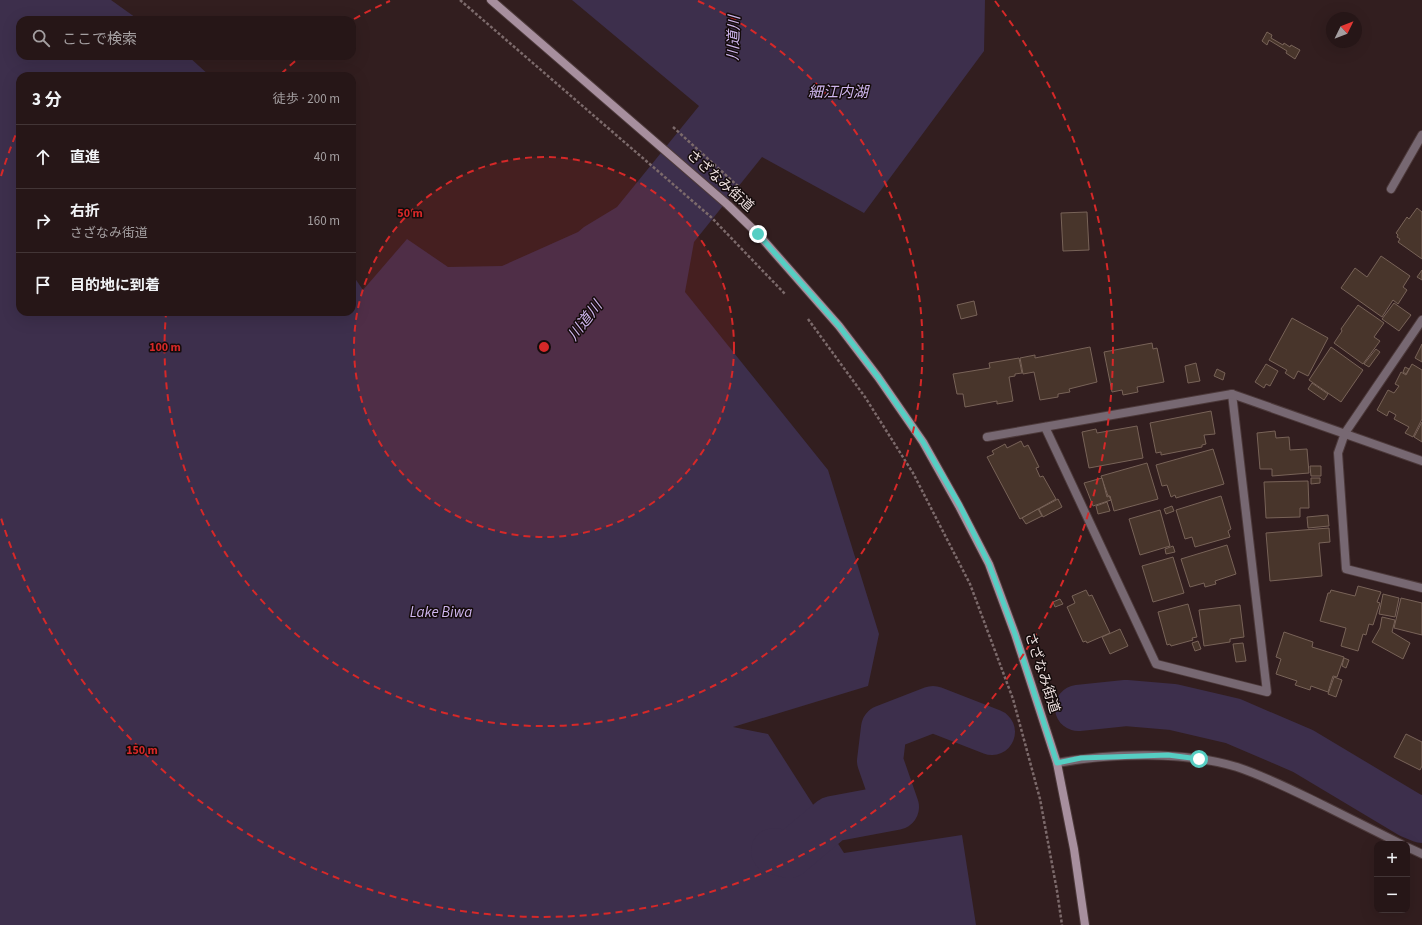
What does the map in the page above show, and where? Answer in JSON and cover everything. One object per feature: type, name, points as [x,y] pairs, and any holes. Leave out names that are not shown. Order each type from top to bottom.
[{"type":"main road","name":"さざなみ街道","points":[[491,0],[728,205],[758,234],[839,326],[923,442],[960,506],[989,564],[1015,634],[1057,763],[1074,849],[1085,925]]},
{"type":"street","points":[[1391,189],[1422,135]]},
{"type":"street","points":[[1422,320],[1345,433],[1338,453],[1346,569],[1422,588]]},
{"type":"street","points":[[1045,427],[1156,664],[1267,692],[1232,394]]},
{"type":"street","points":[[987,436],[1232,394],[1422,461]]},
{"type":"street","points":[[1057,763],[1081,758],[1168,755],[1199,759],[1236,767],[1275,781],[1395,841]]},
{"type":"street","points":[[1410,848],[1422,854]]},
{"type":"path","points":[[460,0],[711,217],[791,299]]},
{"type":"path","points":[[673,128],[740,188]]},
{"type":"path","points":[[806,317],[865,397],[913,473],[970,584],[1013,698],[1040,799],[1062,925]]},
{"type":"water","name":"Lake Biwa","points":[[0,0],[111,0],[133,16],[16,16],[16,60],[192,60],[206,72],[16,72],[16,316],[356,316],[356,280],[363,290],[407,239],[448,267],[502,266],[578,232],[617,207],[699,106],[572,0],[985,0],[984,51],[864,213],[762,157],[694,242],[685,292],[828,470],[879,634],[868,686],[733,727],[768,734],[844,853],[962,835],[976,925],[0,925]]},
{"type":"building","points":[[1267,32],[1272,35],[1271,38],[1283,45],[1284,43],[1290,47],[1291,45],[1300,50],[1295,59],[1286,53],[1287,51],[1269,40],[1267,45],[1262,41]]},
{"type":"building","points":[[1417,208],[1422,212],[1422,259],[1398,242],[1400,239],[1397,237],[1398,235],[1396,233],[1407,217],[1409,219]]},
{"type":"building","points":[[1087,212],[1089,250],[1063,251],[1061,213]]},
{"type":"building","points":[[1381,256],[1410,276],[1403,287],[1407,290],[1398,304],[1393,300],[1382,317],[1341,288],[1355,268],[1367,277]]},
{"type":"building","points":[[1422,270],[1422,280],[1417,277]]},
{"type":"building","points":[[974,301],[977,315],[961,319],[957,305]]},
{"type":"building","points":[[1394,303],[1411,315],[1399,331],[1382,319]]},
{"type":"building","points":[[1358,305],[1384,323],[1374,337],[1380,341],[1363,364],[1334,343],[1342,331],[1341,329]]},
{"type":"building","points":[[1292,318],[1328,338],[1308,376],[1298,371],[1294,379],[1285,373],[1287,370],[1269,360]]},
{"type":"building","points":[[1152,343],[1153,349],[1157,348],[1164,382],[1137,387],[1138,392],[1123,395],[1122,390],[1112,392],[1104,352]]},
{"type":"building","points":[[1422,344],[1422,362],[1415,358]]},
{"type":"building","points":[[1090,347],[1097,382],[1069,389],[1070,392],[1058,394],[1058,397],[1040,400],[1034,372],[1023,374],[1020,358],[1035,355],[1035,358]]},
{"type":"building","points":[[1331,347],[1363,370],[1341,402],[1309,380]]},
{"type":"building","points":[[1376,349],[1380,352],[1369,367],[1364,364]]},
{"type":"building","points":[[1019,358],[1022,373],[1009,377],[1013,401],[997,404],[997,401],[965,407],[963,394],[957,394],[953,374],[990,368],[989,363]]},
{"type":"building","points":[[1196,363],[1200,381],[1188,383],[1185,366]]},
{"type":"building","points":[[1266,364],[1278,371],[1270,386],[1266,384],[1264,388],[1255,382]]},
{"type":"building","points":[[1412,364],[1422,370],[1422,419],[1413,437],[1405,433],[1409,427],[1394,419],[1396,415],[1389,411],[1387,416],[1377,410],[1388,390],[1394,393],[1399,386],[1395,384],[1401,372],[1406,375]]},
{"type":"building","points":[[1405,367],[1409,369],[1406,374],[1403,372]]},
{"type":"building","points":[[1217,369],[1225,373],[1223,380],[1214,376]]},
{"type":"building","points":[[1312,383],[1328,394],[1324,400],[1308,389]]},
{"type":"building","points":[[1211,411],[1215,434],[1204,435],[1206,444],[1202,445],[1202,447],[1161,455],[1161,452],[1156,453],[1150,423]]},
{"type":"building","points":[[1422,422],[1422,442],[1414,437]]},
{"type":"building","points":[[1137,426],[1143,458],[1089,468],[1082,432],[1096,429],[1097,433]]},
{"type":"building","points":[[1275,431],[1276,438],[1289,437],[1290,450],[1307,449],[1309,473],[1272,476],[1272,469],[1260,469],[1257,433]]},
{"type":"building","points":[[1021,441],[1024,447],[1028,445],[1039,467],[1036,468],[1040,477],[1043,476],[1056,499],[1020,519],[987,457],[994,454],[992,451],[1005,444],[1007,448]]},
{"type":"building","points":[[1213,449],[1224,484],[1176,498],[1175,495],[1171,497],[1167,485],[1162,486],[1156,465]]},
{"type":"building","points":[[1147,463],[1158,499],[1114,511],[1110,496],[1108,496],[1101,476]]},
{"type":"building","points":[[1310,466],[1321,466],[1321,476],[1311,476]]},
{"type":"building","points":[[1102,478],[1107,497],[1109,496],[1111,500],[1093,506],[1084,483]]},
{"type":"building","points":[[1311,478],[1320,478],[1320,483],[1311,484]]},
{"type":"building","points":[[1308,481],[1309,508],[1300,508],[1300,517],[1266,518],[1264,482]]},
{"type":"building","points":[[1221,496],[1231,529],[1228,531],[1230,537],[1195,547],[1192,537],[1185,539],[1176,510]]},
{"type":"building","points":[[1058,499],[1062,507],[1043,517],[1039,509]]},
{"type":"building","points":[[1107,502],[1110,511],[1098,514],[1096,506]]},
{"type":"building","points":[[1172,506],[1174,511],[1166,514],[1164,509]]},
{"type":"building","points":[[1038,509],[1042,516],[1026,524],[1022,518]]},
{"type":"building","points":[[1160,510],[1170,546],[1140,555],[1129,519]]},
{"type":"building","points":[[1328,515],[1329,526],[1308,528],[1307,517]]},
{"type":"building","points":[[1329,528],[1330,542],[1319,543],[1322,576],[1270,581],[1266,533]]},
{"type":"building","points":[[1227,545],[1236,574],[1215,581],[1216,584],[1205,587],[1204,583],[1190,587],[1181,559]]},
{"type":"building","points":[[1173,546],[1175,552],[1166,554],[1165,549]]},
{"type":"building","points":[[1173,557],[1184,593],[1153,602],[1142,566]]},
{"type":"building","points":[[1358,586],[1381,592],[1377,602],[1380,603],[1373,625],[1369,624],[1366,635],[1363,634],[1358,651],[1341,646],[1346,628],[1320,621],[1328,593],[1330,593],[1331,590],[1355,596]]},
{"type":"building","points":[[1086,590],[1089,596],[1092,595],[1110,633],[1087,643],[1086,641],[1083,642],[1067,607],[1075,603],[1072,596]]},
{"type":"building","points":[[1383,594],[1399,598],[1395,617],[1379,614]]},
{"type":"building","points":[[1401,598],[1422,603],[1422,635],[1394,628]]},
{"type":"building","points":[[1060,599],[1063,604],[1055,607],[1053,602]]},
{"type":"building","points":[[1188,604],[1197,637],[1192,638],[1193,640],[1171,646],[1170,644],[1167,645],[1158,612]]},
{"type":"building","points":[[1240,605],[1244,637],[1230,639],[1230,642],[1204,646],[1199,610]]},
{"type":"building","points":[[1382,617],[1395,620],[1392,632],[1410,643],[1403,659],[1372,642],[1380,628]]},
{"type":"building","points":[[1120,629],[1128,646],[1110,654],[1102,637]]},
{"type":"building","points":[[1284,632],[1313,642],[1312,647],[1344,657],[1337,677],[1333,676],[1328,692],[1311,686],[1310,690],[1295,685],[1297,681],[1276,674],[1281,659],[1276,657]]},
{"type":"building","points":[[1198,641],[1201,649],[1195,651],[1192,643]]},
{"type":"building","points":[[1243,643],[1246,661],[1236,662],[1233,644]]},
{"type":"building","points":[[1344,658],[1349,660],[1346,668],[1342,666]]},
{"type":"building","points":[[1334,677],[1342,680],[1336,697],[1328,694]]},
{"type":"building","points":[[1406,734],[1422,742],[1422,766],[1420,770],[1394,757]]},
{"type":"waterway","points":[[1078,708],[1126,703],[1173,707],[1233,721],[1303,751],[1410,815],[1422,820]]},
{"type":"waterway","points":[[774,851],[789,855],[832,819],[896,807],[880,761],[884,728],[933,709],[992,732]]},
{"type":"route","points":[[758,234],[839,326],[878,377],[923,442],[960,506],[989,564],[1015,634],[1057,763],[1081,758],[1168,755],[1199,759]]},
{"type":"water label","name":"川道川","points":[[734,38]]},
{"type":"water label","name":"細江内湖","points":[[838,92]]},
{"type":"water label","name":"川道川","points":[[585,321]]}]
